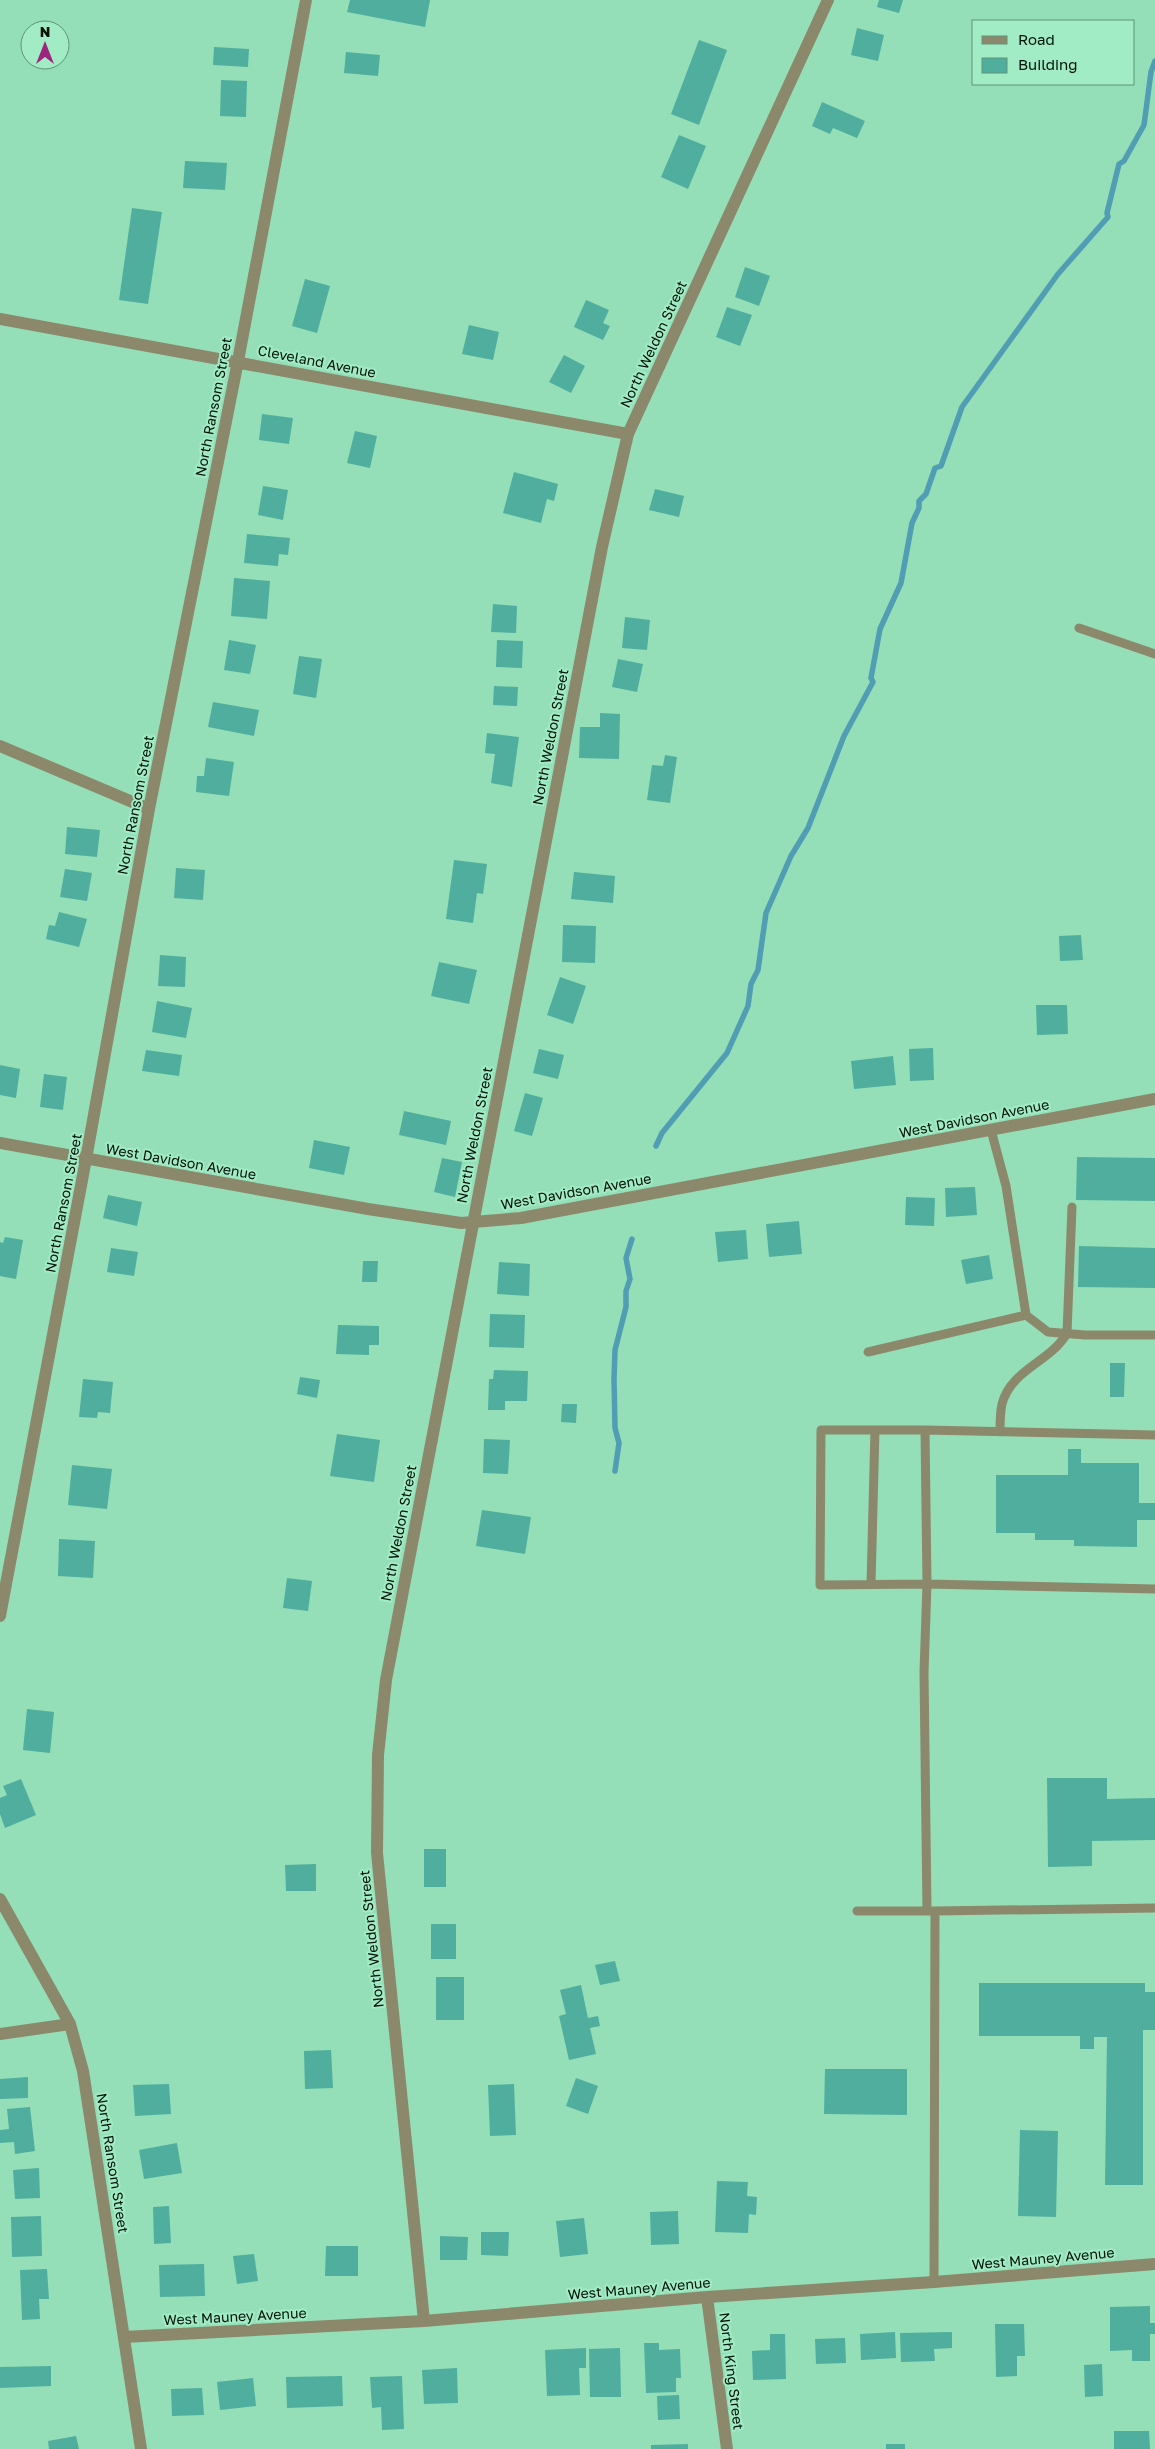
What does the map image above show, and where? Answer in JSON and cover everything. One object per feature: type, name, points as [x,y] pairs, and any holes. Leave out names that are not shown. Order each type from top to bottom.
[{"type":"street","name":"North Ransom Street","points":[[0,1616],[86,1159],[149,809],[238,361],[306,0]]},
{"type":"street","name":"North Weldon Street","points":[[424,2321],[377,1853],[378,1755],[386,1680],[602,547],[628,434],[828,0]]},
{"type":"street","name":"Cleveland Avenue","points":[[0,319],[238,361],[628,434]]},
{"type":"street","points":[[0,746],[149,809]]},
{"type":"street","name":"West Davidson Avenue","points":[[0,1143],[368,1209],[473,1224],[522,1218],[1155,1099]]},
{"type":"street","name":"North Ransom Street","points":[[0,1899],[70,2024],[85,2080],[141,2449]]},
{"type":"street","points":[[0,2034],[70,2024]]},
{"type":"street","name":"West Mauney Avenue","points":[[124,2337],[424,2321],[707,2297],[934,2282],[1155,2264]]},
{"type":"street","name":"North King Street","points":[[707,2297],[727,2449]]},
{"type":"lane","points":[[1079,628],[1155,654]]},
{"type":"lane","points":[[992,1130],[1007,1196],[1026,1315],[1048,1332],[1155,1335]]},
{"type":"lane","points":[[1000,1432],[1002,1405],[1008,1388],[1018,1376],[1061,1344],[1067,1333],[1072,1207]]},
{"type":"lane","points":[[868,1352],[1026,1315]]},
{"type":"lane","points":[[1155,1435],[925,1430],[820,1430],[820,1585],[928,1584],[1155,1589]]},
{"type":"lane","points":[[871,1584],[875,1430]]},
{"type":"lane","points":[[925,1430],[928,1584],[924,1672],[931,1911],[934,2282]]},
{"type":"lane","points":[[857,1912],[1155,1908]]},
{"type":"building","points":[[350,0],[430,0],[425,27],[347,12]]},
{"type":"building","points":[[879,0],[903,0],[899,13],[877,7]]},
{"type":"building","points":[[857,28],[884,35],[878,61],[851,55]]},
{"type":"building","points":[[699,40],[727,50],[699,125],[671,114]]},
{"type":"building","points":[[214,47],[249,49],[248,67],[213,65]]},
{"type":"building","points":[[346,52],[380,55],[378,76],[344,73]]},
{"type":"building","points":[[221,80],[247,81],[246,117],[220,116]]},
{"type":"building","points":[[822,102],[865,121],[857,138],[833,128],[830,134],[812,126]]},
{"type":"building","points":[[679,135],[706,146],[688,189],[661,177]]},
{"type":"building","points":[[185,161],[227,163],[225,190],[183,188]]},
{"type":"building","points":[[132,208],[162,212],[148,304],[119,300]]},
{"type":"building","points":[[745,267],[770,276],[759,306],[735,297]]},
{"type":"building","points":[[305,279],[330,286],[317,333],[292,326]]},
{"type":"building","points":[[586,300],[609,310],[603,323],[610,326],[603,340],[574,327]]},
{"type":"building","points":[[727,307],[752,315],[740,346],[716,337]]},
{"type":"building","points":[[469,325],[499,332],[493,360],[462,354]]},
{"type":"building","points":[[564,355],[585,366],[571,393],[549,382]]},
{"type":"building","points":[[262,414],[293,418],[289,444],[259,440]]},
{"type":"building","points":[[355,431],[377,436],[370,468],[347,463]]},
{"type":"building","points":[[514,472],[558,484],[554,501],[547,499],[541,523],[503,513]]},
{"type":"building","points":[[263,486],[288,490],[283,520],[258,515]]},
{"type":"building","points":[[655,489],[684,496],[679,517],[649,510]]},
{"type":"building","points":[[247,534],[290,538],[288,555],[279,554],[278,566],[244,563]]},
{"type":"building","points":[[234,578],[270,581],[267,619],[231,616]]},
{"type":"building","points":[[493,604],[517,606],[516,633],[491,632]]},
{"type":"building","points":[[625,617],[650,620],[647,650],[622,648]]},
{"type":"building","points":[[229,640],[256,645],[250,674],[224,670]]},
{"type":"building","points":[[497,640],[523,641],[522,668],[496,667]]},
{"type":"building","points":[[299,656],[322,659],[316,698],[293,694]]},
{"type":"building","points":[[618,659],[643,664],[637,692],[612,687]]},
{"type":"building","points":[[494,686],[518,687],[517,706],[493,705]]},
{"type":"building","points":[[213,702],[259,710],[254,736],[208,727]]},
{"type":"building","points":[[600,713],[620,714],[619,759],[579,758],[580,727],[600,727]]},
{"type":"building","points":[[487,733],[519,737],[512,787],[491,783],[495,754],[485,753]]},
{"type":"building","points":[[665,755],[677,757],[670,803],[647,800],[652,765],[663,766]]},
{"type":"building","points":[[206,758],[234,762],[229,796],[196,792],[197,776],[204,776]]},
{"type":"building","points":[[67,827],[100,830],[97,857],[65,854]]},
{"type":"building","points":[[454,860],[487,864],[483,894],[477,893],[473,923],[446,919]]},
{"type":"building","points":[[176,868],[205,870],[203,900],[174,898]]},
{"type":"building","points":[[65,869],[92,873],[87,901],[60,897]]},
{"type":"building","points":[[574,872],[615,876],[613,903],[571,899]]},
{"type":"building","points":[[59,912],[87,919],[79,947],[46,939],[49,925],[55,926]]},
{"type":"building","points":[[563,925],[596,926],[595,963],[562,962]]},
{"type":"building","points":[[1081,935],[1083,960],[1060,961],[1059,936]]},
{"type":"building","points":[[160,955],[186,957],[185,987],[158,986]]},
{"type":"building","points":[[439,962],[477,970],[469,1004],[431,996]]},
{"type":"building","points":[[560,977],[586,986],[573,1024],[547,1015]]},
{"type":"building","points":[[157,1001],[192,1008],[186,1038],[152,1032]]},
{"type":"building","points":[[1036,1005],[1067,1005],[1068,1034],[1037,1035]]},
{"type":"building","points":[[933,1048],[934,1080],[910,1081],[909,1049]]},
{"type":"building","points":[[539,1049],[564,1055],[558,1079],[533,1073]]},
{"type":"building","points":[[146,1050],[182,1055],[179,1076],[142,1071]]},
{"type":"building","points":[[893,1056],[896,1085],[854,1089],[851,1061]]},
{"type":"building","points":[[0,1065],[20,1069],[16,1098],[0,1095]]},
{"type":"building","points":[[44,1074],[67,1077],[63,1110],[40,1107]]},
{"type":"building","points":[[525,1093],[543,1098],[532,1136],[514,1131]]},
{"type":"building","points":[[404,1111],[451,1121],[446,1145],[399,1135]]},
{"type":"building","points":[[314,1140],[350,1147],[344,1175],[309,1168]]},
{"type":"building","points":[[1077,1157],[1155,1158],[1155,1201],[1076,1200]]},
{"type":"building","points":[[442,1158],[462,1162],[455,1197],[434,1192]]},
{"type":"building","points":[[975,1187],[977,1215],[946,1217],[945,1188]]},
{"type":"building","points":[[108,1195],[142,1202],[137,1226],[103,1218]]},
{"type":"building","points":[[906,1197],[935,1198],[934,1226],[905,1225]]},
{"type":"building","points":[[799,1221],[802,1254],[769,1257],[766,1224]]},
{"type":"building","points":[[746,1230],[748,1259],[718,1262],[715,1232]]},
{"type":"building","points":[[5,1237],[23,1240],[16,1279],[0,1276],[0,1242],[3,1243]]},
{"type":"building","points":[[1079,1246],[1155,1248],[1155,1288],[1078,1287]]},
{"type":"building","points":[[111,1248],[138,1252],[134,1276],[107,1272]]},
{"type":"building","points":[[989,1255],[993,1279],[966,1284],[961,1260]]},
{"type":"building","points":[[363,1261],[378,1261],[377,1282],[362,1282]]},
{"type":"building","points":[[499,1262],[530,1264],[529,1296],[497,1294]]},
{"type":"building","points":[[490,1314],[525,1315],[524,1348],[489,1347]]},
{"type":"building","points":[[338,1325],[379,1326],[379,1345],[369,1345],[369,1355],[336,1354]]},
{"type":"building","points":[[1110,1363],[1125,1363],[1124,1397],[1110,1397]]},
{"type":"building","points":[[494,1370],[528,1371],[527,1401],[505,1401],[505,1410],[488,1410],[489,1379],[493,1379]]},
{"type":"building","points":[[300,1377],[320,1380],[317,1398],[297,1394]]},
{"type":"building","points":[[83,1379],[113,1382],[110,1413],[98,1412],[97,1418],[79,1417]]},
{"type":"building","points":[[562,1404],[577,1404],[576,1423],[561,1422]]},
{"type":"building","points":[[337,1434],[380,1440],[374,1482],[330,1476]]},
{"type":"building","points":[[484,1439],[510,1440],[508,1474],[483,1473]]},
{"type":"building","points":[[1068,1449],[1081,1449],[1081,1463],[1139,1463],[1139,1503],[1155,1503],[1155,1520],[1137,1520],[1137,1547],[1074,1546],[1074,1540],[1035,1540],[1035,1533],[996,1533],[996,1475],[1068,1475]]},
{"type":"building","points":[[72,1465],[112,1469],[107,1509],[68,1505]]},
{"type":"building","points":[[482,1510],[531,1517],[525,1554],[476,1546]]},
{"type":"building","points":[[59,1539],[95,1541],[93,1578],[58,1576]]},
{"type":"building","points":[[287,1578],[312,1581],[308,1611],[283,1608]]},
{"type":"building","points":[[27,1709],[54,1712],[50,1753],[23,1750]]},
{"type":"building","points":[[1047,1778],[1107,1778],[1107,1799],[1155,1798],[1155,1840],[1092,1841],[1092,1866],[1048,1867]]},
{"type":"building","points":[[21,1779],[36,1815],[5,1828],[0,1814],[0,1798],[7,1795],[3,1786]]},
{"type":"building","points":[[424,1849],[446,1849],[446,1887],[424,1887]]},
{"type":"building","points":[[316,1864],[316,1891],[286,1891],[285,1865]]},
{"type":"building","points":[[431,1924],[456,1924],[456,1959],[431,1959]]},
{"type":"building","points":[[615,1961],[620,1981],[600,1985],[595,1965]]},
{"type":"building","points":[[436,1977],[464,1977],[464,2020],[436,2020]]},
{"type":"building","points":[[979,1983],[1145,1983],[1145,1992],[1155,1992],[1155,2030],[1143,2030],[1143,2185],[1105,2185],[1107,2037],[1094,2037],[1094,2049],[1080,2049],[1080,2036],[979,2036]]},
{"type":"building","points":[[581,1985],[588,2018],[598,2016],[600,2026],[590,2028],[596,2054],[569,2060],[559,2016],[566,2014],[560,1990]]},
{"type":"building","points":[[331,2050],[333,2088],[305,2089],[304,2051]]},
{"type":"building","points":[[825,2069],[907,2069],[907,2115],[824,2114]]},
{"type":"building","points":[[28,2077],[28,2098],[0,2099],[0,2079]]},
{"type":"building","points":[[576,2078],[598,2086],[588,2114],[566,2106]]},
{"type":"building","points":[[169,2084],[171,2114],[135,2116],[133,2085]]},
{"type":"building","points":[[514,2084],[516,2135],[490,2136],[488,2085]]},
{"type":"building","points":[[30,2107],[35,2151],[15,2154],[14,2142],[0,2143],[0,2130],[9,2129],[7,2109]]},
{"type":"building","points":[[1020,2130],[1058,2131],[1056,2217],[1018,2216]]},
{"type":"building","points":[[177,2143],[182,2173],[144,2179],[139,2150]]},
{"type":"building","points":[[39,2168],[40,2198],[15,2199],[13,2170]]},
{"type":"building","points":[[717,2181],[748,2182],[747,2196],[757,2197],[756,2215],[749,2214],[748,2233],[715,2232]]},
{"type":"building","points":[[169,2206],[171,2243],[154,2244],[153,2207]]},
{"type":"building","points":[[678,2211],[679,2244],[651,2245],[650,2212]]},
{"type":"building","points":[[41,2216],[42,2256],[12,2257],[11,2217]]},
{"type":"building","points":[[584,2218],[588,2254],[560,2257],[556,2221]]},
{"type":"building","points":[[481,2232],[509,2232],[508,2256],[481,2255]]},
{"type":"building","points":[[440,2236],[468,2237],[467,2260],[440,2260]]},
{"type":"building","points":[[326,2246],[358,2246],[358,2276],[325,2276]]},
{"type":"building","points":[[254,2254],[258,2281],[237,2284],[233,2256]]},
{"type":"building","points":[[204,2264],[205,2296],[160,2297],[159,2265]]},
{"type":"building","points":[[47,2269],[49,2299],[39,2299],[40,2319],[22,2320],[20,2270]]},
{"type":"building","points":[[1150,2306],[1150,2323],[1155,2323],[1155,2334],[1150,2334],[1150,2361],[1132,2361],[1132,2350],[1110,2351],[1110,2307]]},
{"type":"building","points":[[995,2324],[1024,2324],[1025,2356],[1017,2356],[1017,2376],[996,2377]]},
{"type":"building","points":[[895,2332],[896,2358],[861,2360],[860,2334]]},
{"type":"building","points":[[952,2332],[952,2348],[934,2349],[935,2361],[901,2362],[900,2333]]},
{"type":"building","points":[[770,2334],[785,2334],[786,2379],[753,2380],[752,2351],[770,2350]]},
{"type":"building","points":[[845,2338],[846,2363],[816,2364],[815,2339]]},
{"type":"building","points":[[644,2343],[659,2343],[659,2350],[680,2349],[681,2378],[676,2378],[676,2392],[646,2393]]},
{"type":"building","points":[[586,2348],[586,2368],[579,2368],[580,2395],[547,2396],[545,2350]]},
{"type":"building","points":[[620,2348],[621,2397],[590,2397],[589,2349]]},
{"type":"building","points":[[1102,2364],[1103,2396],[1085,2397],[1084,2365]]},
{"type":"building","points":[[51,2366],[51,2386],[0,2388],[0,2367]]},
{"type":"building","points":[[457,2368],[458,2403],[424,2404],[422,2370]]},
{"type":"building","points":[[342,2376],[343,2406],[287,2408],[286,2377]]},
{"type":"building","points":[[402,2376],[404,2429],[382,2430],[381,2407],[372,2408],[370,2377]]},
{"type":"building","points":[[253,2378],[256,2406],[220,2410],[217,2382]]},
{"type":"building","points":[[202,2388],[204,2415],[172,2416],[171,2389]]},
{"type":"building","points":[[679,2395],[680,2419],[658,2420],[657,2396]]},
{"type":"building","points":[[1114,2431],[1149,2431],[1150,2449],[1114,2449]]},
{"type":"building","points":[[76,2436],[79,2449],[49,2449],[48,2441]]},
{"type":"building","points":[[688,2444],[688,2449],[651,2449],[651,2445]]},
{"type":"building","points":[[886,2444],[905,2444],[905,2449],[886,2449]]},
{"type":"waterway","points":[[656,1146],[662,1133],[727,1053],[748,1006],[751,984],[758,970],[766,913],[791,856],[808,828],[844,736],[873,682],[871,678],[880,629],[901,583],[912,523],[919,508],[919,501],[926,494],[935,468],[941,466],[962,407],[1058,274],[1108,217],[1107,213],[1119,164],[1124,161],[1144,125],[1151,72],[1155,61]]},
{"type":"waterway","points":[[615,1471],[619,1443],[615,1428],[615,1350],[626,1307],[626,1291],[630,1279],[626,1258],[632,1239]]}]
